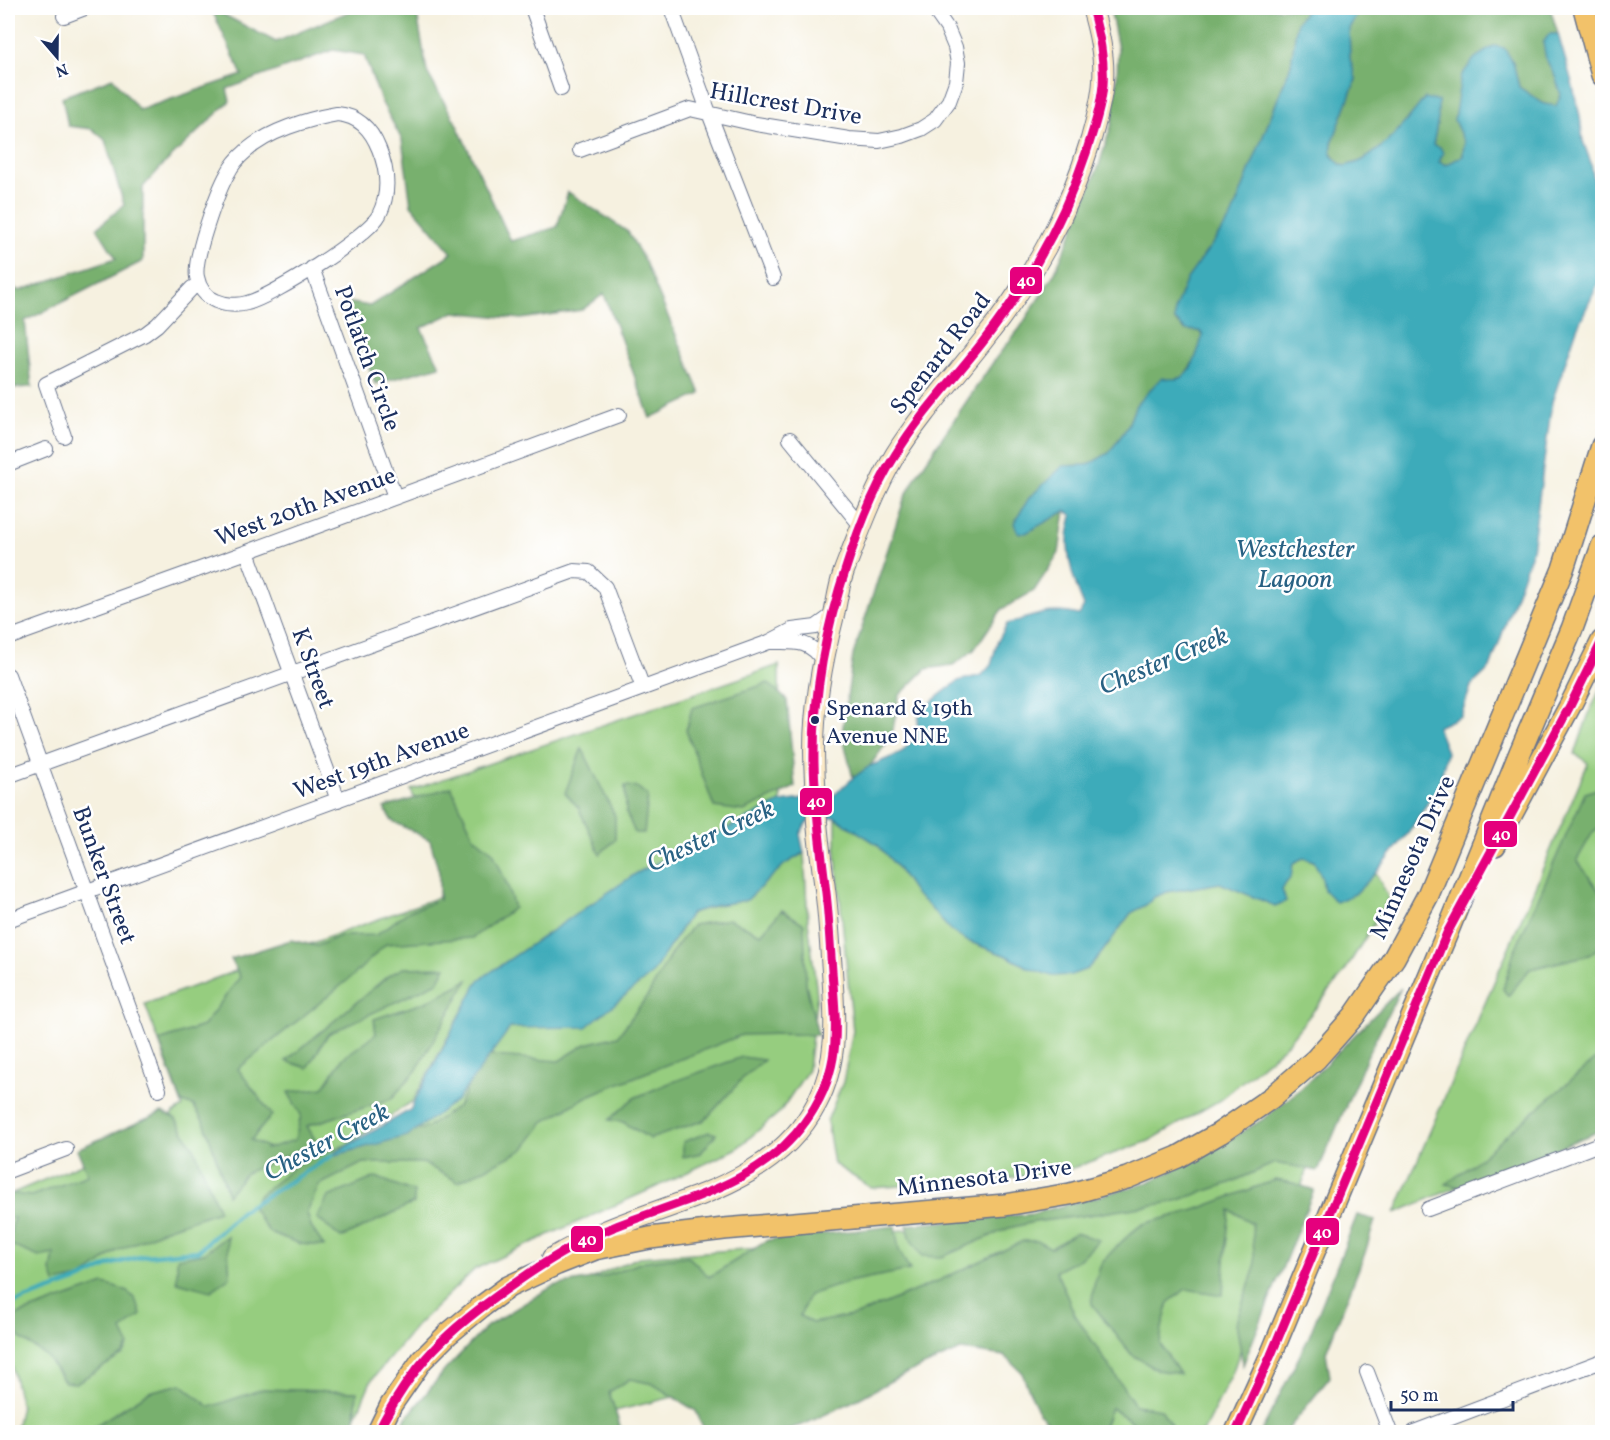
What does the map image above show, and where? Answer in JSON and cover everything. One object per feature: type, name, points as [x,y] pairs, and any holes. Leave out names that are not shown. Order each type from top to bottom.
[{"type":"main road","name":"Spenard Road","points":[[508,1287],[554,1256],[605,1231],[748,1174],[784,1147],[799,1131],[818,1102],[832,1063],[835,1011],[827,903],[817,826],[814,748],[823,661],[843,576],[879,485],[896,453],[1010,304],[1052,237],[1068,204],[1082,169],[1104,80],[1099,33],[1092,8]]},
{"type":"main road","points":[[1584,8],[1602,75]]},
{"type":"main road","name":"Minnesota Drive","points":[[378,1432],[391,1406],[422,1360],[456,1327],[508,1287],[595,1249],[650,1238],[724,1229],[1005,1205],[1070,1194],[1126,1178],[1178,1157],[1220,1133],[1271,1098],[1316,1059],[1354,1016],[1394,958],[1428,895],[1563,568],[1602,446]]},
{"type":"main road","points":[[1236,1432],[1275,1345],[1448,933],[1572,629],[1602,546]]},
{"type":"main road","points":[[1448,933],[1602,642]]},
{"type":"street","points":[[64,16],[85,8]]},
{"type":"street","points":[[532,8],[561,89]]},
{"type":"street","points":[[671,8],[772,278]]},
{"type":"street","name":"Hillcrest Drive","points":[[580,150],[690,109],[787,130],[849,139],[879,141],[921,129],[935,120],[949,100],[956,82],[958,63],[955,47],[947,28],[933,8]]},
{"type":"street","points":[[345,115],[359,121],[372,134],[383,158],[387,188],[378,215],[367,230],[312,268],[259,299],[238,305],[218,302],[210,298],[199,285],[196,275],[197,262],[216,199],[239,158],[257,142],[271,134],[325,116],[345,115]]},
{"type":"street","name":"Potlatch Circle","points":[[312,268],[395,497]]},
{"type":"street","points":[[64,436],[46,384],[145,334],[157,325],[192,288],[199,285]]},
{"type":"street","name":"West 20th Avenue","points":[[8,638],[619,416]]},
{"type":"street","points":[[790,439],[861,527]]},
{"type":"street","points":[[8,464],[46,449]]},
{"type":"street","name":"K Street","points":[[247,552],[338,800]]},
{"type":"street","points":[[8,776],[574,571],[589,572],[605,587],[643,688]]},
{"type":"street","name":"West 19th Avenue","points":[[8,920],[769,642],[792,630],[816,627],[834,614]]},
{"type":"street","name":"West 19th Avenue","points":[[769,642],[806,644],[817,652],[823,661]]},
{"type":"street","name":"Bunker Street","points":[[8,675],[159,1090]]},
{"type":"street","points":[[1428,1209],[1602,1143]]},
{"type":"street","points":[[8,1171],[66,1149]]},
{"type":"street","points":[[1414,1432],[1602,1360]]},
{"type":"street","points":[[1367,1372],[1390,1432]]},
{"type":"green space","points":[[211,8],[276,42],[355,9],[416,8],[427,72],[456,123],[511,241],[557,227],[568,192],[628,232],[645,262],[701,394],[650,418],[604,294],[582,310],[521,319],[454,312],[421,328],[440,366],[375,384],[346,302],[370,306],[452,253],[411,205],[402,140],[381,101],[364,55],[333,50],[227,89],[230,101],[143,187],[143,261],[25,321],[32,387],[13,388],[8,368],[8,284],[19,291],[116,258],[97,228],[124,205],[105,140],[92,129],[68,126],[62,97],[113,78],[139,110],[242,75]]},
{"type":"green space","points":[[1110,8],[1308,8],[1297,22],[1291,65],[1231,218],[1187,279],[1175,309],[1175,321],[1185,330],[1200,331],[1203,335],[1197,357],[1183,377],[1174,380],[1136,405],[1127,428],[1109,453],[1088,465],[1063,466],[1047,521],[1065,511],[1059,553],[1034,591],[1002,609],[974,650],[953,665],[926,669],[899,696],[892,735],[870,766],[853,778],[842,734],[853,655],[905,497],[917,475],[996,358],[1020,328],[1054,274],[1073,230],[1099,165],[1112,123],[1118,49]]},
{"type":"green space","points":[[1361,8],[1550,8],[1558,34],[1549,34],[1546,59],[1556,78],[1561,95],[1556,106],[1544,104],[1519,87],[1513,62],[1454,120],[1464,142],[1463,156],[1446,165],[1439,162],[1433,145],[1438,119],[1425,98],[1381,148],[1357,163],[1345,166],[1340,164],[1331,154],[1332,143],[1356,79],[1350,59],[1349,28]]},
{"type":"green space","points":[[779,665],[781,802],[637,873],[479,980],[413,1101],[330,1156],[407,1136],[519,1014],[665,954],[691,913],[717,905],[747,900],[785,864],[804,853],[808,921],[817,994],[808,1070],[780,1112],[736,1149],[475,1269],[416,1326],[371,1381],[349,1432],[15,1432],[21,1406],[8,1351],[8,1195],[124,1146],[183,1107],[145,1004],[450,893],[411,790]]},
{"type":"green space","points":[[768,683],[787,700],[795,787],[744,811],[714,807],[686,730],[692,708]]},
{"type":"green space","points":[[1602,685],[1602,1127],[1395,1213],[1588,763],[1575,754]]},
{"type":"green space","points":[[582,748],[615,816],[615,840],[600,854],[578,807],[565,793]]},
{"type":"green space","points":[[625,786],[637,787],[648,796],[644,833],[635,833],[626,812]]},
{"type":"green space","points":[[451,787],[474,837],[493,852],[514,908],[472,938],[386,944],[354,975],[238,1069],[272,1115],[251,1140],[267,1147],[266,1149],[295,1140],[301,1115],[288,1092],[323,1088],[343,1058],[376,1034],[374,1019],[426,1002],[468,980],[416,1071],[391,1099],[307,1126],[317,1143],[246,1173],[227,1195],[205,1124],[193,1105],[182,1103],[159,1041],[203,1026],[240,977],[231,959],[291,940],[317,946],[340,936],[376,935],[409,911],[439,900],[439,872],[430,840],[392,821],[384,808]]},
{"type":"green space","points":[[1602,787],[1602,825],[1593,832],[1577,860],[1602,893],[1602,945],[1589,955],[1530,969],[1508,996],[1503,989],[1514,952],[1585,793]]},
{"type":"green space","points":[[836,818],[877,844],[897,867],[916,895],[951,931],[965,940],[1007,956],[1029,968],[1087,969],[1131,913],[1146,905],[1154,897],[1167,892],[1220,883],[1275,906],[1286,901],[1282,890],[1291,877],[1293,863],[1303,858],[1314,861],[1322,878],[1324,890],[1355,894],[1376,873],[1389,899],[1343,974],[1285,1046],[1220,1100],[1149,1141],[1067,1170],[999,1179],[871,1188],[834,1164],[827,1121],[843,1082],[853,1031],[836,857]]},
{"type":"green space","points":[[782,910],[804,924],[806,984],[818,1035],[742,1035],[607,1088],[586,1097],[545,1121],[523,1150],[458,1182],[423,1163],[363,1163],[319,1185],[307,1213],[311,1227],[324,1246],[300,1244],[269,1232],[253,1209],[257,1197],[309,1155],[388,1134],[426,1128],[459,1105],[482,1055],[559,1061],[586,1044],[618,1036],[648,995],[672,952],[693,925],[729,919],[761,934]]},
{"type":"green space","points":[[446,967],[438,982],[328,1034],[308,1068],[286,1061],[388,976],[403,968]]},
{"type":"green space","points":[[1401,988],[1369,1052],[1318,1171],[1275,1163],[1230,1183],[1173,1202],[1034,1222],[1009,1228],[942,1257],[922,1256],[911,1240],[907,1225],[1032,1214],[1144,1184],[1199,1158],[1262,1120],[1304,1086]]},
{"type":"green space","points":[[1602,1054],[1602,1130],[1460,1187],[1446,1184],[1472,1165]]},
{"type":"green space","points":[[742,1057],[764,1060],[744,1077],[705,1120],[650,1139],[623,1122],[609,1120],[634,1098]]},
{"type":"green space","points":[[162,1112],[176,1119],[195,1150],[219,1211],[166,1229],[117,1251],[81,1278],[55,1283],[51,1271],[54,1254],[39,1257],[8,1244],[14,1218],[8,1218],[8,1193],[31,1196],[88,1175],[77,1149]]},
{"type":"green space","points":[[709,1132],[716,1134],[701,1153],[683,1157],[683,1142]]},
{"type":"green space","points":[[1318,1144],[1277,1246],[1232,1374],[1203,1432],[1095,1432],[1011,1320],[528,1432],[429,1432],[539,1302],[639,1257],[772,1247],[1100,1208]]},
{"type":"green space","points":[[376,1177],[414,1192],[414,1203],[341,1238],[317,1218],[328,1197]]},
{"type":"green space","points":[[1275,1180],[1314,1190],[1243,1365],[1236,1322],[1255,1267],[1252,1223],[1230,1210],[1223,1295],[1186,1289],[1169,1302],[1160,1344],[1180,1374],[1157,1370],[1131,1354],[1092,1304],[1097,1276],[1107,1257],[1143,1224],[1195,1210]]},
{"type":"green space","points":[[1357,1215],[1375,1220],[1365,1253],[1326,1352],[1330,1377],[1286,1432],[1261,1432],[1308,1339]]},
{"type":"green space","points":[[895,1226],[899,1250],[910,1270],[848,1282],[809,1295],[800,1316],[812,1323],[857,1315],[936,1282],[1023,1241],[1038,1241],[1051,1248],[1076,1233],[1099,1240],[1080,1259],[1056,1271],[1075,1315],[1135,1405],[1161,1409],[1175,1432],[1136,1432],[1133,1422],[1111,1408],[1105,1424],[1098,1432],[1059,1432],[1039,1413],[1021,1371],[1005,1356],[961,1350],[898,1377],[805,1424],[778,1432],[705,1432],[696,1411],[653,1384],[630,1379],[609,1392],[622,1432],[399,1432],[404,1421],[445,1370],[487,1326],[553,1286],[603,1277],[645,1261],[688,1256],[709,1277],[768,1240]]},
{"type":"green space","points":[[227,1236],[230,1277],[211,1291],[177,1282],[177,1258],[204,1253]]},
{"type":"green space","points":[[104,1284],[118,1288],[132,1296],[141,1315],[122,1330],[129,1345],[123,1355],[76,1383],[65,1382],[46,1356],[20,1338],[9,1318]]},
{"type":"green space","points":[[181,1384],[210,1407],[263,1389],[357,1392],[354,1432],[85,1432],[149,1392]]},
{"type":"water","name":"Westchester Lagoon","points":[[1308,8],[1361,8],[1349,28],[1350,59],[1356,79],[1332,143],[1331,155],[1345,166],[1361,161],[1381,148],[1425,98],[1438,101],[1438,119],[1433,145],[1440,147],[1443,153],[1439,162],[1446,165],[1463,156],[1464,142],[1454,120],[1461,76],[1475,58],[1494,46],[1504,48],[1513,62],[1519,87],[1544,104],[1556,106],[1561,95],[1556,78],[1546,59],[1543,43],[1549,34],[1558,34],[1580,116],[1583,141],[1591,163],[1602,229],[1599,282],[1577,328],[1552,402],[1532,550],[1490,668],[1471,686],[1461,716],[1437,727],[1447,752],[1439,785],[1409,832],[1376,873],[1355,894],[1336,902],[1324,890],[1322,878],[1314,861],[1303,858],[1293,863],[1291,877],[1282,890],[1286,901],[1275,906],[1220,883],[1167,892],[1154,897],[1146,905],[1131,913],[1087,969],[1071,975],[1052,976],[965,940],[951,931],[916,895],[897,867],[877,844],[836,818],[807,822],[800,834],[804,853],[785,864],[747,900],[717,905],[691,913],[652,974],[586,1027],[510,1028],[457,1100],[407,1136],[328,1157],[410,1110],[479,980],[637,873],[781,802],[834,795],[870,766],[901,753],[916,737],[919,715],[936,698],[958,681],[982,675],[991,665],[997,643],[1007,624],[1051,612],[1079,615],[1084,606],[1072,573],[1068,547],[1068,532],[1072,515],[1065,511],[1026,533],[1018,533],[1014,523],[1029,498],[1063,466],[1088,465],[1109,453],[1127,428],[1136,405],[1161,378],[1181,378],[1192,365],[1203,335],[1200,331],[1186,330],[1175,320],[1175,309],[1187,279],[1231,218],[1291,65],[1297,22]]},
{"type":"waterway","name":"Chester Creek","points":[[8,1305],[79,1280],[112,1264],[144,1256],[198,1251],[242,1211],[333,1155]]},
{"type":"transit line","name":"40","points":[[378,1432],[404,1386],[434,1349],[489,1302],[546,1262],[583,1241],[741,1177],[765,1162],[786,1144],[815,1107],[831,1067],[835,1026],[828,912],[818,828],[814,763],[818,688],[833,613],[862,522],[888,467],[915,425],[982,343],[1014,299],[1055,229],[1077,179],[1102,94],[1102,56],[1092,8]]},
{"type":"transit line","name":"40","points":[[1236,1432],[1271,1355],[1447,933],[1571,704],[1602,641]]},
{"type":"place","name":"Spenard & 19th Avenue NNE","points":[[815,720]]}]
